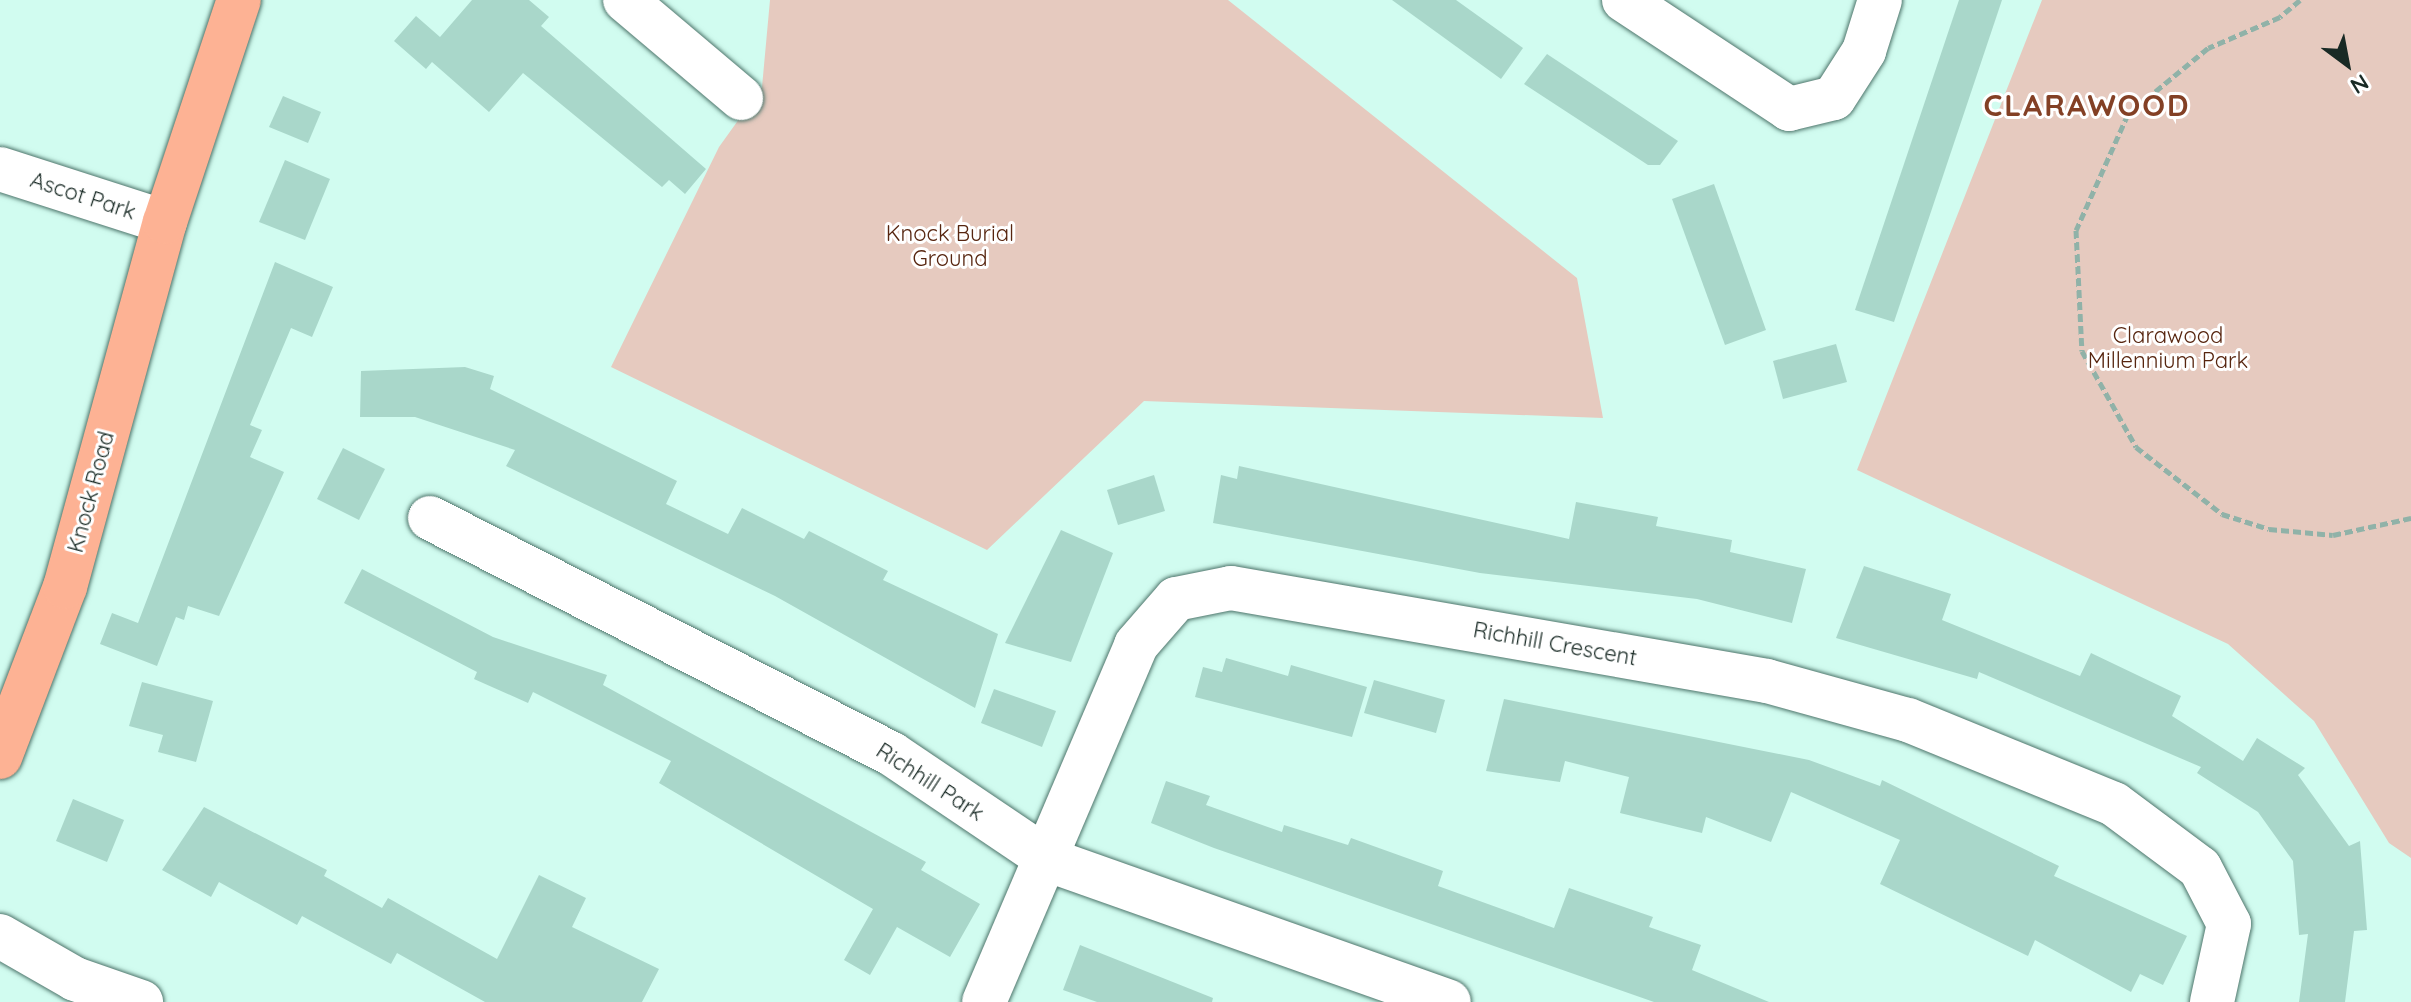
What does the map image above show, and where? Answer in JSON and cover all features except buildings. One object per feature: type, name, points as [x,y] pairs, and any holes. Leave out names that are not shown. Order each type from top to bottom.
[{"type":"highway","name":"Knock Road","points":[[165,222],[212,0]]},
{"type":"highway","name":"Knock Road","points":[[0,757],[65,587],[165,222],[239,0]]},
{"type":"street","points":[[625,0],[741,98]]},
{"type":"street","points":[[1624,0],[1789,109],[1834,98],[1864,51],[1880,0]]},
{"type":"street","name":"Ascot Park","points":[[0,169],[165,222]]},
{"type":"street","name":"Richhill Park","points":[[430,518],[892,754],[1049,860],[1449,1002]]},
{"type":"street","name":"Richhill Crescent","points":[[984,1002],[1049,860],[1136,645],[1176,599],[1231,588],[1767,681],[1908,720],[2114,804],[2200,868],[2229,924],[2212,1002]]},
{"type":"street","points":[[0,936],[75,979],[141,1002]]},
{"type":"path","points":[[2300,0],[2280,17],[2208,48],[2128,114],[2076,230],[2082,351],[2136,447],[2222,514],[2269,529],[2333,535],[2411,518]]},
{"type":"green space","name":"Knock Burial Ground","points":[[770,0],[1228,0],[1577,278],[1603,418],[1144,401],[987,550],[611,367],[719,147],[762,87]]},
{"type":"green space","name":"Clarawood Millennium Park","points":[[2042,0],[2411,0],[2411,858],[2389,843],[2314,721],[2228,644],[1857,470]]},
{"type":"district","name":"CLARAWOOD","points":[[2087,105]]}]
